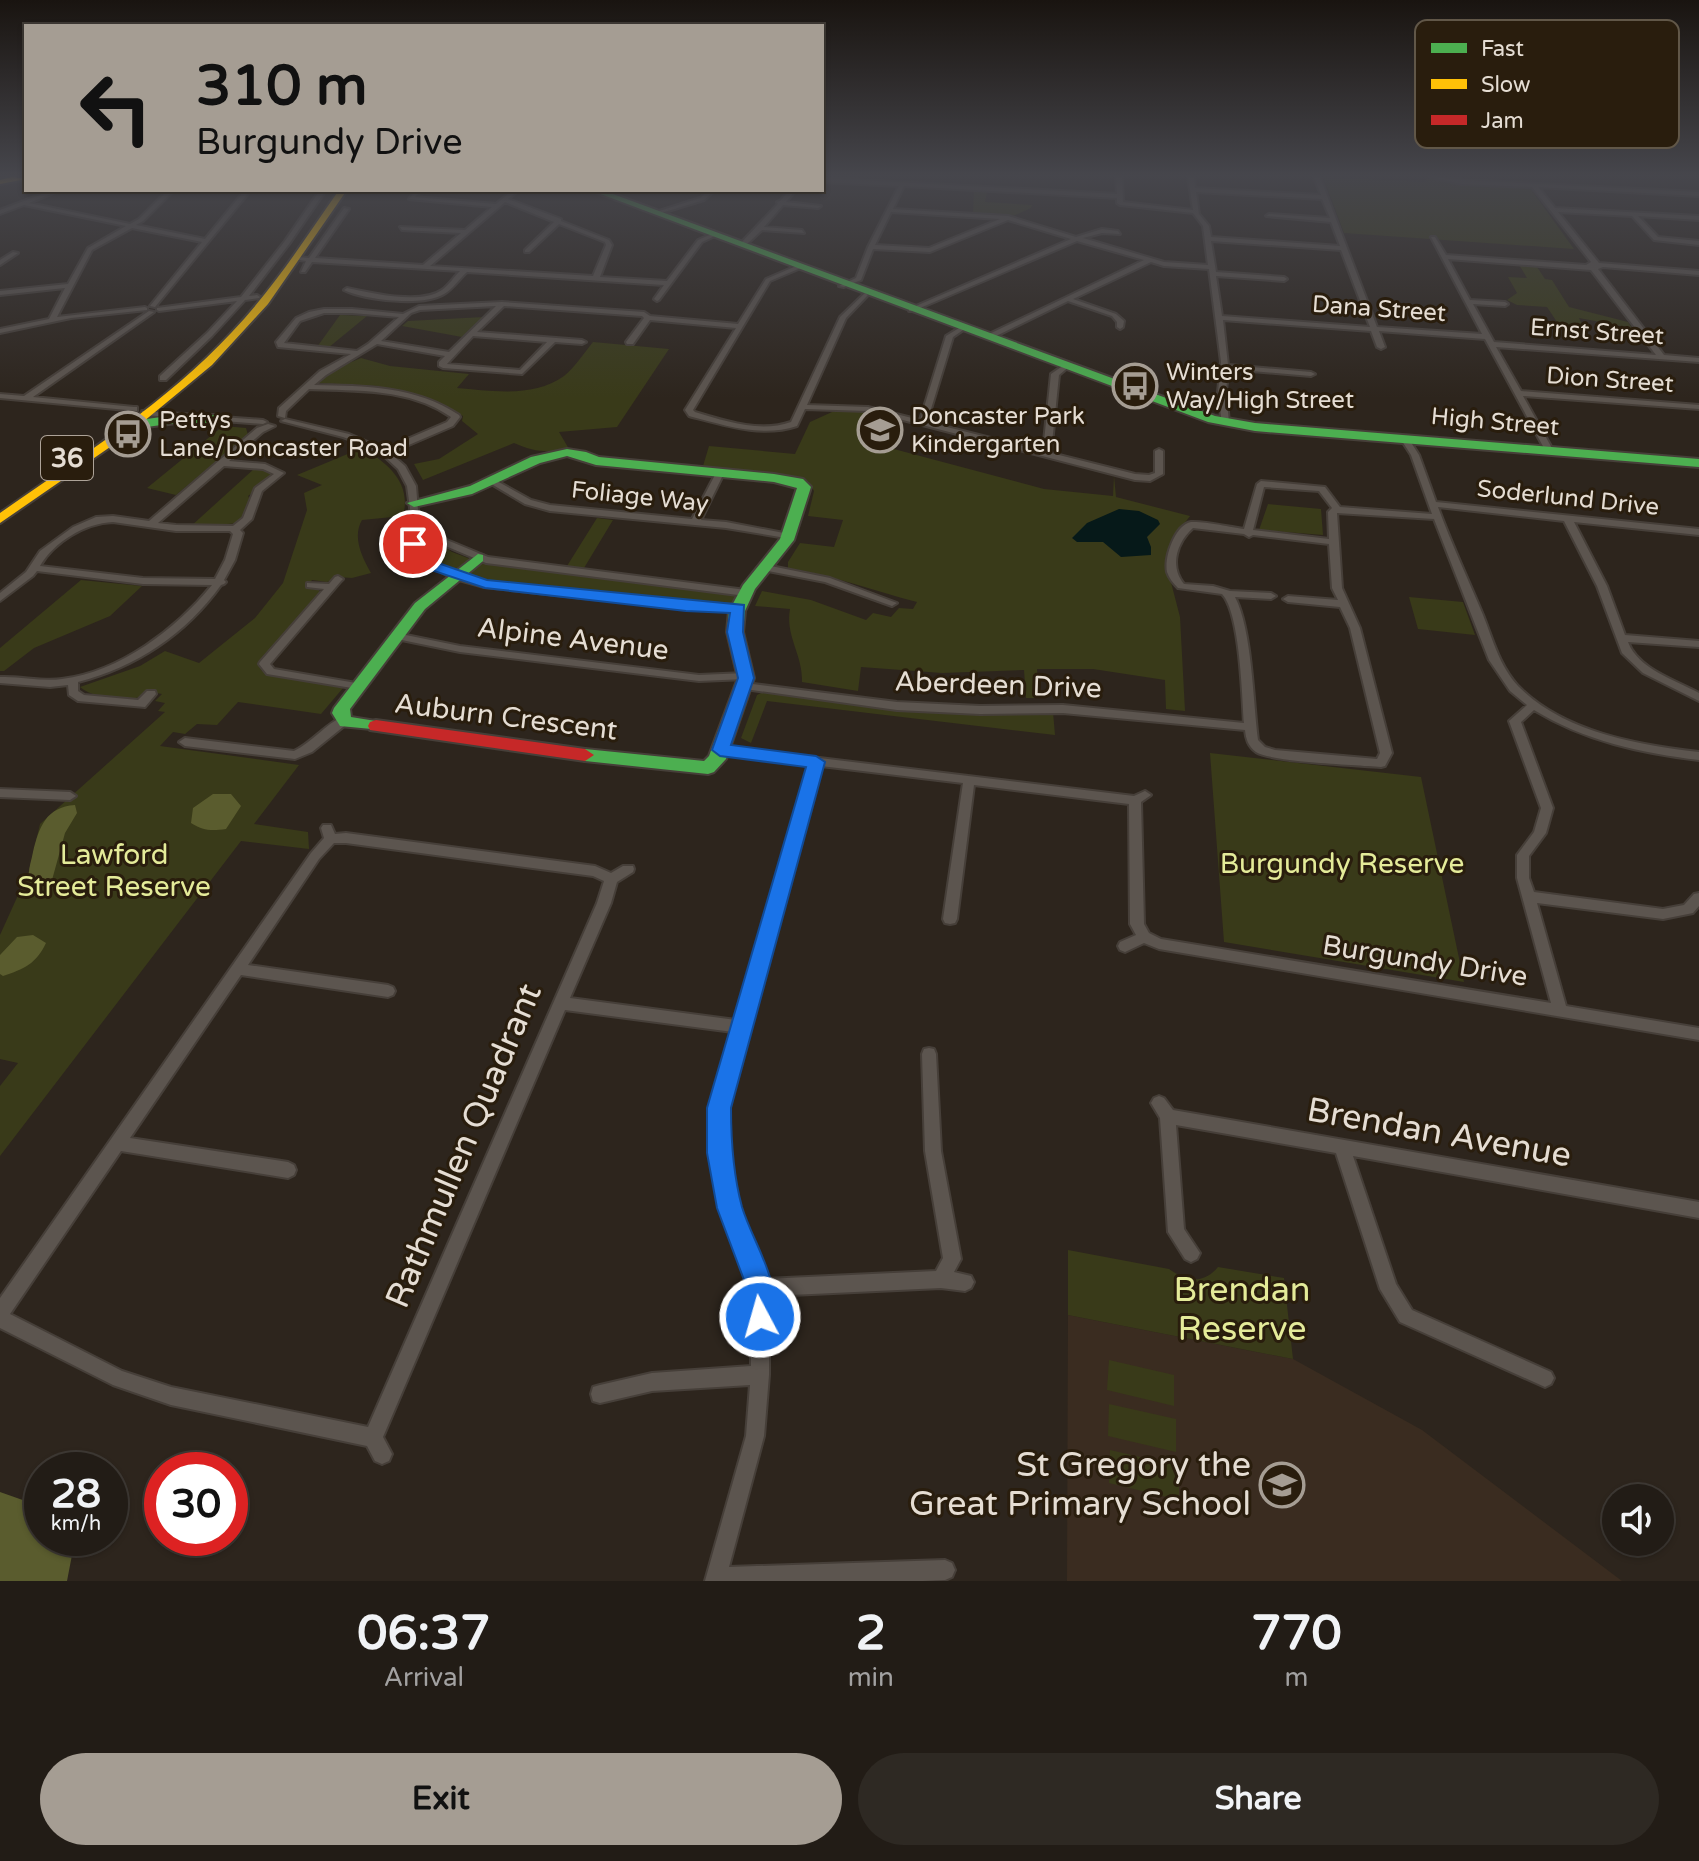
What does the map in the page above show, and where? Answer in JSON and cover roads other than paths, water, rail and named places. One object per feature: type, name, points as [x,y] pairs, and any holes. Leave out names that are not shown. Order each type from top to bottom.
[{"type":"main road","name":"36","points":[[0,519],[140,414],[200,358],[281,268],[292,251]]},
{"type":"main road","name":"36","points":[[0,507],[193,377],[304,263],[311,251]]},
{"type":"main road","name":"High Street","points":[[763,251],[793,265],[1143,394],[1221,416],[1411,444],[1549,450],[1699,463]]},
{"type":"main road","name":"High Street","points":[[857,289],[919,311]]},
{"type":"main road","points":[[177,410],[177,404],[193,377]]},
{"type":"main road","points":[[140,414],[166,419],[221,419]]},
{"type":"main road","points":[[414,507],[492,482],[542,456],[575,452],[583,452],[599,462],[774,478],[803,485],[789,537],[742,600],[735,632],[745,681],[720,750]]},
{"type":"main road","name":"Auburn Crescent","points":[[478,558],[430,595],[396,636],[340,713],[344,720],[358,726],[434,737],[701,769],[712,766],[720,750]]},
{"type":"street","points":[[52,319],[89,251]]},
{"type":"street","points":[[25,399],[152,309],[197,251]]},
{"type":"street","points":[[163,378],[251,298],[284,251]]},
{"type":"street","points":[[304,263],[314,251]]},
{"type":"street","points":[[426,266],[444,251]]},
{"type":"street","points":[[596,278],[605,251]]},
{"type":"street","points":[[657,299],[693,251]]},
{"type":"street","points":[[793,265],[770,278],[690,412],[735,425],[775,428],[794,424],[857,289],[870,251]]},
{"type":"street","points":[[919,311],[1050,251]]},
{"type":"street","points":[[1120,251],[1168,264],[1284,279]]},
{"type":"street","points":[[1209,251],[1225,367],[1221,416]]},
{"type":"street","points":[[1345,251],[1381,347]]},
{"type":"street","points":[[1440,251],[1549,450]]},
{"type":"street","points":[[1583,251],[1662,357]]},
{"type":"street","points":[[0,263],[15,253]]},
{"type":"street","points":[[1443,256],[1699,273]]},
{"type":"street","points":[[989,336],[1150,260]]},
{"type":"street","points":[[304,263],[426,266],[669,283]]},
{"type":"street","points":[[347,290],[396,296],[433,296],[445,290],[466,269]]},
{"type":"street","points":[[0,293],[69,286]]},
{"type":"street","points":[[0,331],[52,319],[251,298]]},
{"type":"street","points":[[1067,299],[1114,315],[1121,321],[1120,327]]},
{"type":"street","points":[[1468,302],[1505,304]]},
{"type":"street","points":[[283,418],[282,410],[323,373],[376,342],[405,316],[429,306],[502,304],[644,314],[648,318],[741,326]]},
{"type":"street","points":[[502,304],[442,364],[445,367],[522,372],[553,340]]},
{"type":"street","points":[[359,353],[281,345],[280,342],[299,319],[308,315],[346,311],[405,316]]},
{"type":"street","points":[[630,342],[648,318]]},
{"type":"street","name":"Dana Street","points":[[1219,318],[1489,341]]},
{"type":"street","points":[[923,423],[950,336],[964,327]]},
{"type":"street","points":[[472,334],[582,342]]},
{"type":"street","name":"Ernst Street","points":[[1489,341],[1699,360]]},
{"type":"street","points":[[376,342],[451,355]]},
{"type":"street","points":[[1047,454],[1055,374],[1067,365]]},
{"type":"street","points":[[1225,367],[1311,374]]},
{"type":"street","points":[[309,387],[377,388],[425,402],[455,416],[450,424],[383,453]]},
{"type":"street","name":"Dion Street","points":[[1517,393],[1699,407]]},
{"type":"street","points":[[0,396],[140,414],[177,410],[268,422]]},
{"type":"street","points":[[801,407],[859,407],[1135,477],[1150,478],[1159,474],[1159,451]]},
{"type":"street","points":[[221,419],[268,422],[283,418],[337,431],[383,453],[402,472],[421,524],[439,540],[478,558],[580,571],[742,600]]},
{"type":"street","points":[[150,525],[268,422]]},
{"type":"street","points":[[1411,444],[1498,666],[1535,704],[1606,739],[1646,751],[1699,756]]},
{"type":"street","points":[[0,598],[35,568],[43,553],[90,522],[109,519],[150,525],[235,529],[247,519],[258,490],[280,473],[265,467],[223,463]]},
{"type":"street","points":[[695,522],[720,473]]},
{"type":"street","name":"Foliage Way","points":[[492,482],[528,502],[550,508],[738,527],[789,537]]},
{"type":"street","points":[[1249,534],[1248,526],[1261,484],[1322,489],[1337,509]]},
{"type":"street","name":"Soderlund Drive","points":[[1433,504],[1699,532]]},
{"type":"street","points":[[414,507],[409,531],[417,550],[436,567],[454,575],[497,586],[686,606],[742,600]]},
{"type":"street","points":[[1229,594],[1238,625],[1252,741],[1269,753],[1363,763],[1384,761],[1386,753],[1355,628],[1337,588],[1332,512],[1337,509],[1438,517]]},
{"type":"street","points":[[1567,517],[1602,586],[1626,651],[1647,671],[1699,697]]},
{"type":"street","points":[[1271,596],[1229,594],[1176,583],[1171,560],[1180,535],[1191,525],[1334,542]]},
{"type":"street","points":[[0,680],[54,683],[73,680],[124,660],[166,636],[200,608],[221,582],[238,536],[235,529]]},
{"type":"street","points":[[35,568],[143,581],[221,582]]},
{"type":"street","points":[[766,568],[827,580],[892,603]]},
{"type":"street","points":[[566,594],[580,571]]},
{"type":"street","points":[[310,585],[334,583],[264,664],[271,672],[358,686]]},
{"type":"street","points":[[1288,599],[1344,604]]},
{"type":"street","name":"Alpine Avenue","points":[[396,636],[460,649],[745,681]]},
{"type":"street","points":[[1622,638],[1699,644]]},
{"type":"street","points":[[73,680],[72,688],[78,697],[149,701]]},
{"type":"street","name":"Aberdeen Drive","points":[[745,681],[897,706],[980,710],[1063,709],[1249,727]]},
{"type":"street","points":[[1535,704],[1515,721],[1547,808],[1540,833],[1523,855],[1523,878],[1560,1009]]},
{"type":"street","points":[[185,742],[295,755],[307,750],[324,733],[344,720]]},
{"type":"street","points":[[720,750],[969,781],[1140,798],[1137,924],[1144,937],[1125,946]]},
{"type":"street","points":[[816,762],[719,1108],[719,1153],[730,1208],[760,1288],[760,1375],[755,1436],[716,1580],[945,1570]]},
{"type":"street","points":[[950,919],[969,781]]},
{"type":"street","points":[[0,793],[70,796]]},
{"type":"street","name":"Rathmullen Quadrant","points":[[329,834],[595,871],[611,879],[377,1446],[171,1396],[119,1379],[0,1316],[329,834]]},
{"type":"street","points":[[611,879],[628,869]]},
{"type":"street","points":[[1529,897],[1663,914],[1688,909],[1699,898]]},
{"type":"street","name":"Burgundy Drive","points":[[1144,937],[1159,944],[1699,1034]]},
{"type":"street","points":[[239,969],[388,991]]},
{"type":"street","points":[[561,1003],[741,1027]]},
{"type":"street","points":[[929,1054],[933,1151],[952,1259],[941,1279]]},
{"type":"street","name":"Brendan Avenue","points":[[1191,1253],[1176,1232],[1164,1110],[1342,1146],[1699,1210]]},
{"type":"street","points":[[118,1143],[288,1170]]},
{"type":"street","points":[[1342,1146],[1389,1289],[1406,1316],[1545,1378]]},
{"type":"street","points":[[760,1288],[941,1279],[965,1282]]},
{"type":"street","points":[[600,1394],[652,1382],[760,1375]]},
{"type":"place","name":"Winters Way/High Street","points":[[1135,386]]},
{"type":"place","name":"Doncaster Park Kindergarten","points":[[880,430]]},
{"type":"place","name":"Pettys Lane/Doncaster Road","points":[[128,434]]},
{"type":"place","name":"St Gregory the Great Primary School","points":[[1282,1485]]},
{"type":"park label","name":"Burgundy Reserve","points":[[1342,864]]},
{"type":"park label","name":"Lawford Street Reserve","points":[[114,871]]},
{"type":"park label","name":"Brendan Reserve","points":[[1242,1310]]}]
